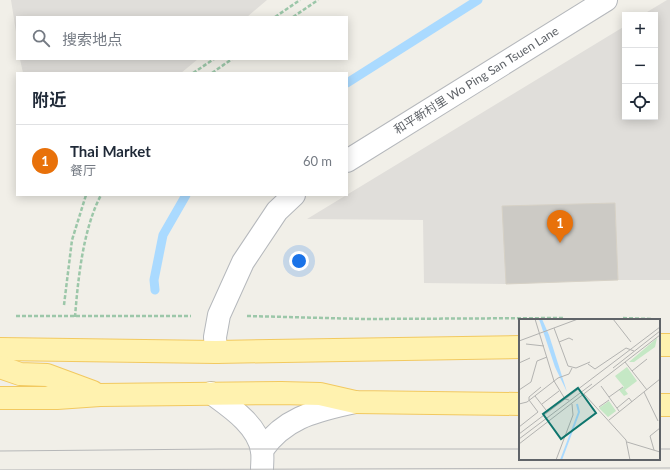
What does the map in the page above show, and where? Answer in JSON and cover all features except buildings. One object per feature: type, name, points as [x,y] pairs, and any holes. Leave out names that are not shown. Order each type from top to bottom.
[{"type":"main road","points":[[0,349],[216,352],[519,347]]},
{"type":"main road","points":[[0,367],[20,374],[47,375],[100,395]]},
{"type":"main road","points":[[0,398],[57,398],[100,395],[211,393],[320,394],[355,402],[519,404]]},
{"type":"street","name":"和平新村里 Wo Ping San Tsuen Lane","points":[[348,159],[606,0]]},
{"type":"street","points":[[216,352],[215,337],[219,315],[243,262],[276,211],[293,196]]},
{"type":"street","points":[[211,393],[245,420],[255,435],[262,460]]},
{"type":"street","points":[[262,460],[271,437],[288,424],[312,412],[355,402]]},
{"type":"path","points":[[276,16],[300,0]]},
{"type":"path","points":[[294,16],[318,0]]},
{"type":"path","points":[[194,72],[212,60]]},
{"type":"path","points":[[213,72],[231,60]]},
{"type":"path","points":[[64,305],[72,240],[86,196]]},
{"type":"path","points":[[75,317],[79,271],[87,236],[102,196]]},
{"type":"path","points":[[16,316],[190,316]]},
{"type":"path","points":[[244,316],[364,319],[564,318]]},
{"type":"path","points":[[623,318],[654,319]]},
{"type":"shaded area","points":[[11,0],[267,0],[248,16],[16,16],[16,32]]},
{"type":"shaded area","points":[[667,0],[670,0],[670,280],[618,280],[615,203],[503,206],[506,284],[424,283],[423,220],[307,219],[345,196],[348,196],[348,194],[622,28],[622,120],[658,120],[658,12],[647,12]]},
{"type":"shaded area","points":[[20,60],[197,60],[182,72],[23,72]]},
{"type":"waterway","points":[[348,82],[478,0]]},
{"type":"waterway","points":[[155,290],[154,280],[163,235],[185,196]]},
{"type":"tram line","points":[[0,451],[519,449]]},
{"type":"tram line","points":[[660,449],[670,449]]},
{"type":"tram line","points":[[0,470],[670,468]]},
{"type":"place","name":"Thai Market","points":[[560,243]]}]
